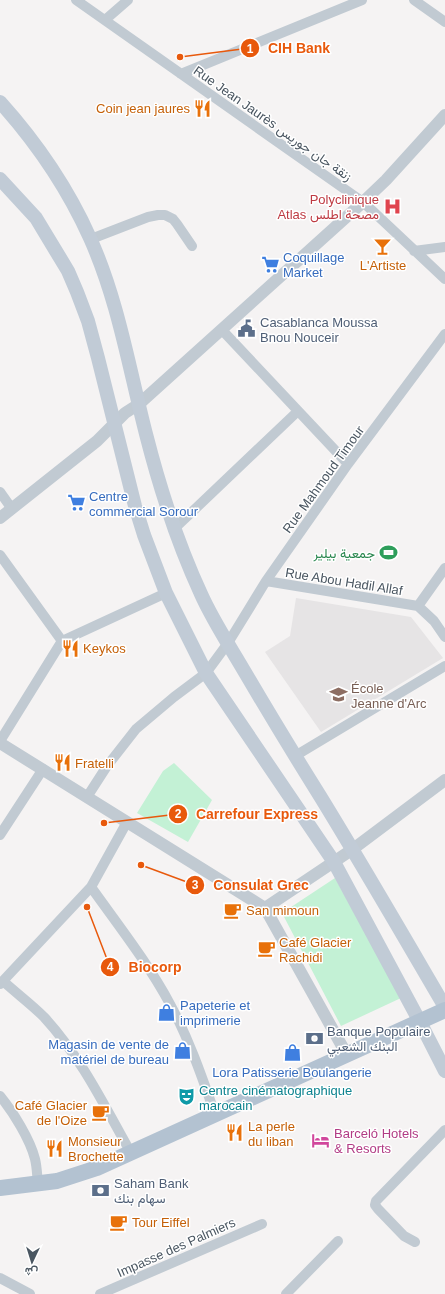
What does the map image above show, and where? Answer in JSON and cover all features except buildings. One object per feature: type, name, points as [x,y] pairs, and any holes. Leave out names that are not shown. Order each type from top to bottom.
[{"type":"main road","points":[[0,102],[23,129],[51,168],[91,239],[114,300],[156,469],[174,529],[202,596],[228,643],[295,756],[353,849],[445,1007]]},
{"type":"main road","points":[[0,179],[36,218],[68,271],[88,321],[144,535],[166,593],[206,673],[334,862],[445,1071]]},
{"type":"main road","points":[[0,1188],[57,1181],[83,1174],[445,1010]]},
{"type":"street","name":"Rue Jean Jaurès زنقة جان جوريس","points":[[76,0],[363,202],[445,279]]},
{"type":"street","points":[[105,20],[128,0]]},
{"type":"street","points":[[181,74],[362,0]]},
{"type":"street","points":[[414,0],[445,22]]},
{"type":"street","points":[[0,518],[97,441],[125,414],[139,404],[222,330],[386,180],[445,115]]},
{"type":"street","points":[[91,239],[158,214],[165,215],[173,219],[192,246]]},
{"type":"street","points":[[414,251],[445,247]]},
{"type":"street","points":[[222,330],[348,464]]},
{"type":"street","name":"Rue Mahmoud Timour","points":[[87,797],[107,766],[136,729],[174,697],[206,673],[228,643],[266,581],[348,464],[445,334]]},
{"type":"street","points":[[174,529],[298,411]]},
{"type":"street","points":[[0,492],[12,509]]},
{"type":"street","points":[[0,555],[62,641]]},
{"type":"street","points":[[445,568],[418,606],[434,621],[445,637]]},
{"type":"street","name":"Rue Abou Hadil Allaf","points":[[266,581],[418,606]]},
{"type":"street","points":[[166,593],[62,641],[0,742],[265,908],[347,1055]]},
{"type":"street","points":[[295,756],[445,666]]},
{"type":"street","points":[[0,835],[43,769]]},
{"type":"street","points":[[265,908],[353,849],[445,780]]},
{"type":"street","points":[[127,822],[91,887],[1,982],[44,1017],[70,1050],[85,1072],[131,1153]]},
{"type":"street","points":[[91,887],[150,970],[170,1004],[194,1055],[215,1114]]},
{"type":"street","points":[[0,1096],[19,1125],[31,1148],[35,1159],[38,1184]]},
{"type":"street","points":[[415,1242],[404,1236],[378,1209],[375,1205],[376,1201],[445,1130]]},
{"type":"street","name":"Impasse des Palmiers","points":[[100,1294],[262,1224]]},
{"type":"street","points":[[286,1294],[338,1241]]},
{"type":"street","points":[[0,1278],[30,1294]]},
{"type":"shaded area","name":"École Jeanne d'Arc","points":[[296,598],[411,617],[443,658],[321,732],[265,652],[290,636]]},
{"type":"green space","points":[[174,763],[212,800],[188,842],[137,813],[163,771]]},
{"type":"green space","points":[[335,878],[401,998],[341,1026],[282,913]]},
{"type":"place","name":"CIH Bank","points":[[180,57]]},
{"type":"place","name":"Coin jean jaures","points":[[203,108]]},
{"type":"place","name":"Polyclinique Atlas مصحة اطلس","points":[[392,206]]},
{"type":"place","name":"L'Artiste","points":[[383,246]]},
{"type":"place","name":"Coquillage Market","points":[[270,264]]},
{"type":"place","name":"Casablanca Moussa Bnou Nouceir","points":[[247,329]]},
{"type":"place","name":"Centre commercial Sorour","points":[[76,503]]},
{"type":"place","name":"جمعية بيلير","points":[[388,553]]},
{"type":"place","name":"Keykos","points":[[70,648]]},
{"type":"place","name":"École Jeanne d'Arc","points":[[338,695]]},
{"type":"place","name":"Fratelli","points":[[62,763]]},
{"type":"place","name":"Carrefour Express","points":[[104,823]]},
{"type":"place","name":"Consulat Grec","points":[[141,865]]},
{"type":"place","name":"Biocorp","points":[[87,907]]},
{"type":"place","name":"San mimoun","points":[[233,910]]},
{"type":"place","name":"Café Glacier Rachidi","points":[[266,949]]},
{"type":"place","name":"Papeterie et imprimerie","points":[[167,1012]]},
{"type":"place","name":"Banque Populaire البنك الشعبي","points":[[314,1038]]},
{"type":"place","name":"Magasin de vente de matériel de bureau","points":[[182,1051]]},
{"type":"place","name":"Lora Patisserie Boulangerie","points":[[292,1053]]},
{"type":"place","name":"Centre cinématographique marocain","points":[[186,1097]]},
{"type":"place","name":"Café Glacier de l'Oize","points":[[100,1112]]},
{"type":"place","name":"La perle du liban","points":[[235,1133]]},
{"type":"place","name":"Barceló Hotels & Resorts","points":[[321,1140]]},
{"type":"place","name":"Monsieur Brochette","points":[[55,1148]]},
{"type":"place","name":"Saham Bank سهام بنك","points":[[101,1190]]},
{"type":"place","name":"Tour Eiffel","points":[[119,1222]]}]
